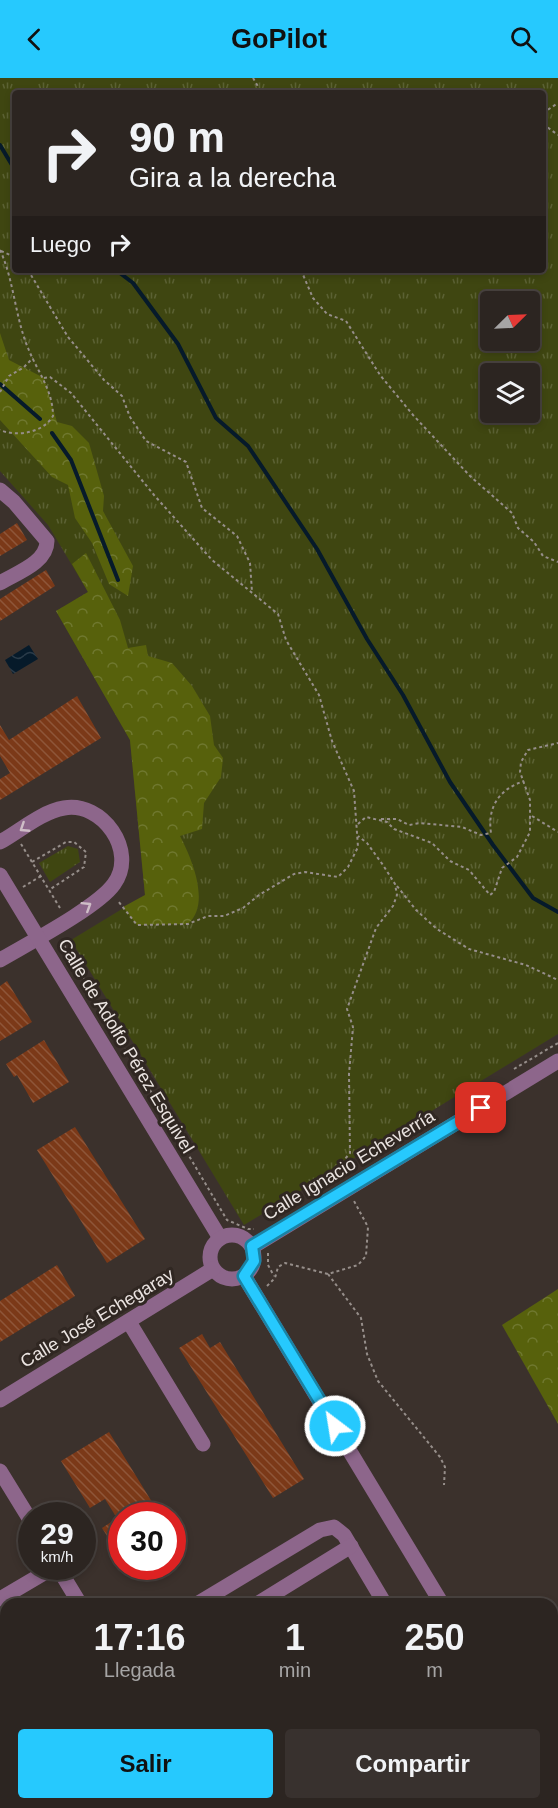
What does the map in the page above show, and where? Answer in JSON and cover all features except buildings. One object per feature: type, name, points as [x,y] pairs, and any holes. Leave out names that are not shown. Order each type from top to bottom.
[{"type":"street","points":[[0,490],[14,502],[47,541],[47,550],[41,558],[0,583]]},
{"type":"street","points":[[0,842],[48,812],[77,806],[98,814],[109,825],[118,841],[121,858],[120,873],[108,890],[62,922],[0,960]]},
{"type":"street","name":"Calle de Adolfo Pérez Esquivel","points":[[0,875],[220,1238]]},
{"type":"street","name":"Calle Ignacio Echeverría","points":[[252,1246],[343,1185],[558,1061]]},
{"type":"street","points":[[238,1235],[252,1246],[254,1261],[244,1276],[228,1279],[213,1269],[209,1255],[213,1245],[220,1238],[238,1235]]},
{"type":"street","name":"Calle José Echegaray","points":[[0,1400],[213,1269]]},
{"type":"street","points":[[244,1276],[438,1598]]},
{"type":"street","points":[[129,1322],[203,1444]]},
{"type":"street","points":[[0,1471],[19,1502]]},
{"type":"street","points":[[207,1598],[320,1530],[334,1527],[351,1546],[381,1598]]},
{"type":"street","points":[[267,1598],[351,1546]]},
{"type":"street","points":[[2,1598],[32,1580]]},
{"type":"street","points":[[65,1580],[76,1598]]},
{"type":"path","points":[[0,430],[10,434],[37,430],[49,423],[53,410],[44,378],[19,323],[1,251]]},
{"type":"path","points":[[30,273],[68,337],[104,380],[122,396],[130,417],[146,441],[186,462],[202,508],[237,536],[250,563],[252,592]]},
{"type":"path","points":[[302,273],[313,298],[327,314],[346,321],[380,375],[413,415],[470,477],[512,513],[518,528],[534,542],[543,556],[558,562]]},
{"type":"path","points":[[0,392],[9,375],[23,368],[33,358]]},
{"type":"path","points":[[44,378],[50,377],[71,393],[154,495],[212,560],[278,614],[286,640],[319,695],[332,741],[354,791],[358,836],[354,856],[338,877],[305,872],[294,874],[259,895],[243,908],[224,916],[208,916],[188,924],[137,925],[108,890]]},
{"type":"path","points":[[378,819],[387,822],[394,829],[432,843],[450,861],[469,870],[490,895],[494,892],[502,868],[510,865],[523,850],[530,832],[532,816],[520,772],[521,762],[528,750],[558,743]]},
{"type":"path","points":[[358,825],[366,818],[397,819],[409,825],[420,823],[462,827],[481,835],[491,833],[491,812],[498,797],[508,786],[524,781]]},
{"type":"path","points":[[532,816],[558,832]]},
{"type":"path","points":[[15,834],[49,890],[62,922],[61,940],[227,1220],[248,1229],[264,1225]]},
{"type":"path","points":[[358,836],[367,843],[395,884],[424,918],[469,949],[526,965],[558,980]]},
{"type":"path","points":[[32,862],[66,842],[74,842],[86,852],[84,867],[49,890]]},
{"type":"path","points":[[256,1297],[274,1278],[278,1267],[285,1263],[328,1274],[358,1265],[366,1256],[368,1227],[343,1185],[328,1185],[334,1172],[350,1153],[349,1074],[353,1027],[347,1009],[376,928],[393,906],[397,896],[395,884]]},
{"type":"path","points":[[511,1071],[558,1043]]},
{"type":"path","points":[[328,1274],[361,1318],[367,1354],[378,1381],[440,1457],[445,1467],[444,1485]]},
{"type":"green space","points":[[0,78],[558,78],[558,1034],[244,1225],[71,940],[145,895],[130,740],[56,611],[88,592],[48,525],[0,471]]},
{"type":"green space","points":[[0,333],[9,360],[44,378],[57,422],[72,426],[89,443],[104,496],[103,511],[133,566],[128,596],[109,584],[92,543],[75,518],[68,485],[52,477],[0,420]]},
{"type":"green space","points":[[86,553],[120,620],[128,648],[146,645],[148,656],[172,663],[192,686],[210,716],[214,745],[223,758],[221,777],[204,803],[202,829],[180,836],[194,869],[199,893],[195,915],[188,924],[137,925],[123,907],[145,895],[130,740],[56,611],[88,592],[72,564]]},
{"type":"green space","points":[[68,846],[78,849],[80,862],[50,882],[39,863]]},
{"type":"green space","points":[[558,1289],[558,1424],[502,1325]]},
{"type":"water","points":[[29,645],[38,659],[13,674],[5,660]]},
{"type":"waterway","points":[[0,145],[12,165]]},
{"type":"waterway","points":[[120,273],[133,283],[178,344],[216,418],[248,446],[317,549],[367,639],[403,695],[450,782],[493,845],[533,898],[558,912]]},
{"type":"waterway","points":[[0,384],[40,419]]},
{"type":"waterway","points":[[52,433],[71,460],[118,580]]},
{"type":"route","points":[[335,1426],[244,1276],[254,1261],[252,1246],[481,1108]]}]
